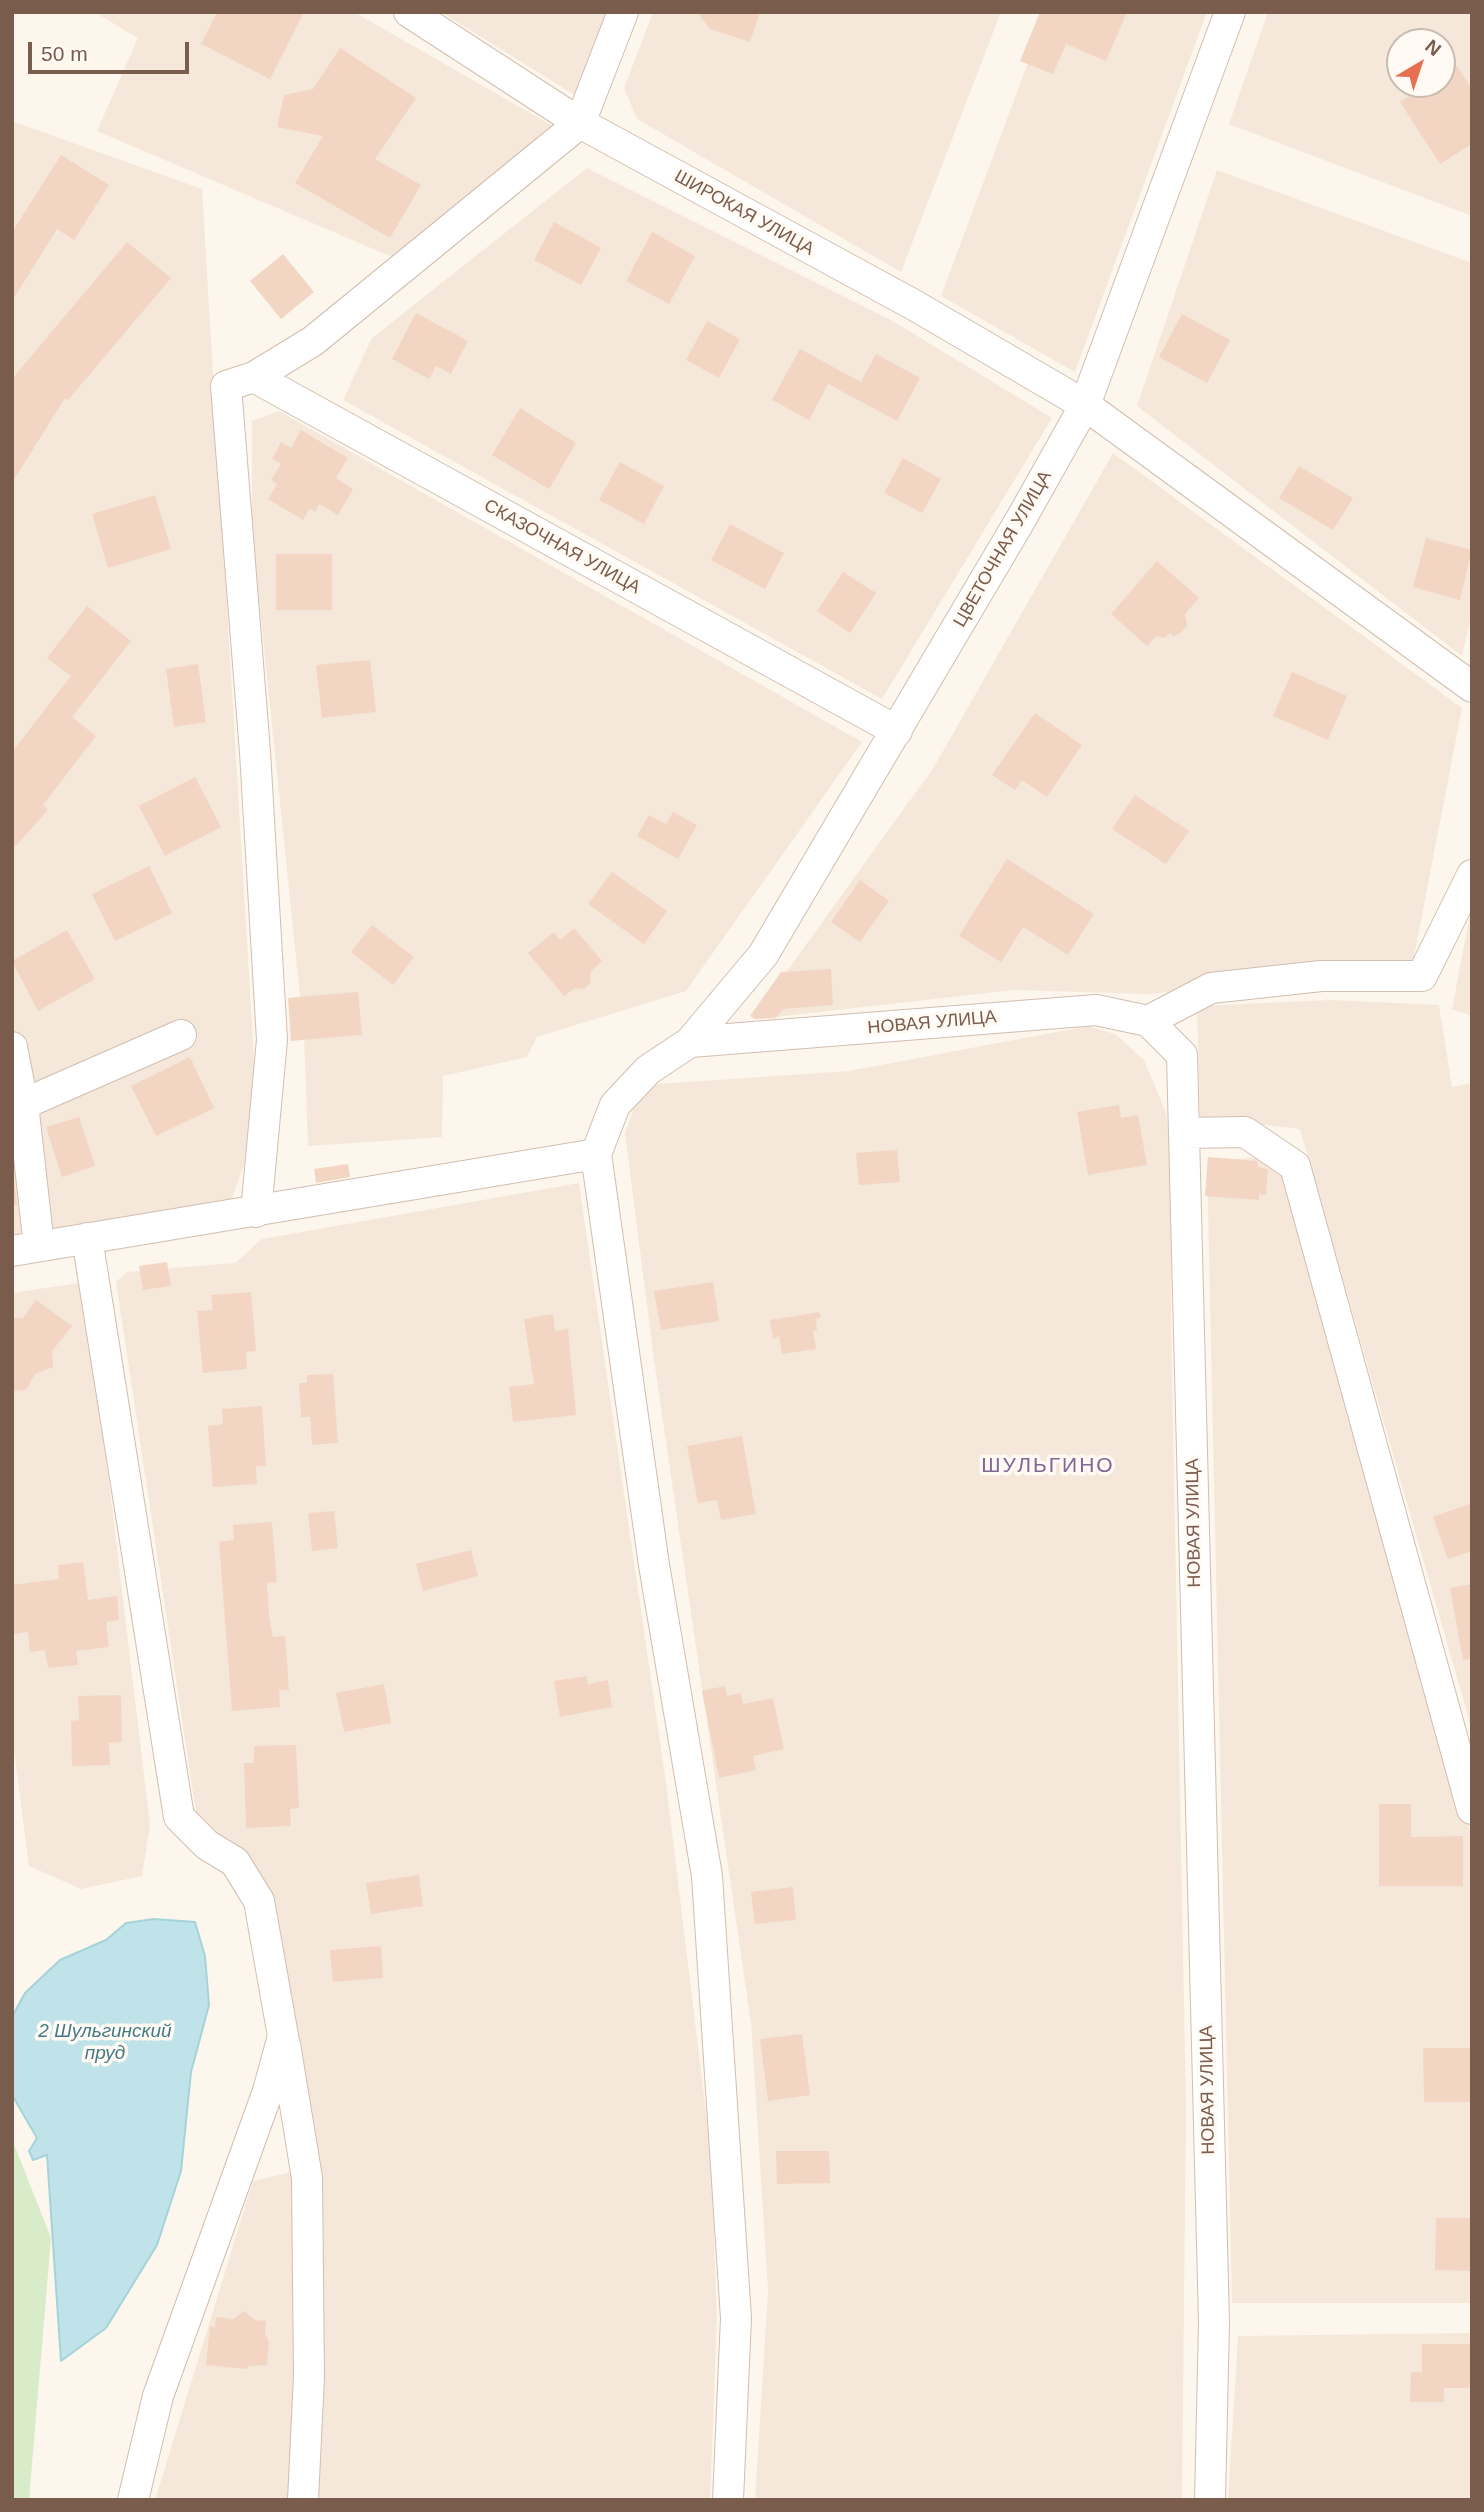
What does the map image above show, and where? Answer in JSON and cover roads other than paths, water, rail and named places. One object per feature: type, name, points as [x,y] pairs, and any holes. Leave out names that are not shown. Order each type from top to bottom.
[{"type":"street","name":"ШИРОКАЯ УЛИЦА","points":[[409,12],[580,123],[914,305],[1085,405],[1472,687]]},
{"type":"street","points":[[256,1212],[272,1040],[255,752],[226,386],[254,377],[313,341],[580,123],[623,12]]},
{"type":"street","name":"ЦВЕТОЧНАЯ УЛИЦА","points":[[691,1042],[763,955],[897,731],[1085,405],[1230,12]]},
{"type":"street","name":"СКАЗОЧНАЯ УЛИЦА","points":[[254,377],[897,731]]},
{"type":"street","points":[[1148,1021],[1210,988],[1321,976],[1422,976],[1472,875]]},
{"type":"street","name":"НОВАЯ УЛИЦА","points":[[691,1042],[1096,1010],[1148,1021],[1182,1055],[1214,2322],[1210,2500]]},
{"type":"street","points":[[18,1106],[181,1035]]},
{"type":"street","points":[[691,1042],[648,1070],[615,1105],[596,1154],[654,1565],[707,1876],[736,2318],[728,2500]]},
{"type":"street","points":[[12,1047],[18,1106],[25,1249],[596,1154]]},
{"type":"street","points":[[1184,1133],[1245,1132],[1295,1166],[1446,1724],[1472,1809]]},
{"type":"street","points":[[87,1238],[179,1817],[207,1845],[235,1863],[259,1901],[283,2036],[307,2178],[309,2376],[303,2500]]},
{"type":"street","points":[[133,2500],[158,2396],[268,2091],[283,2036]]},
{"type":"water","name":"2 Шульгинский пруд","points":[[154,1919],[195,1922],[205,1956],[209,2005],[191,2072],[181,2171],[157,2245],[106,2328],[61,2361],[47,2155],[33,2160],[29,2151],[37,2138],[12,2095],[12,2017],[25,1993],[60,1960],[106,1940],[126,1923]]},
{"type":"district","name":"ШУЛЬГИНО","points":[[1048,1466]]}]
